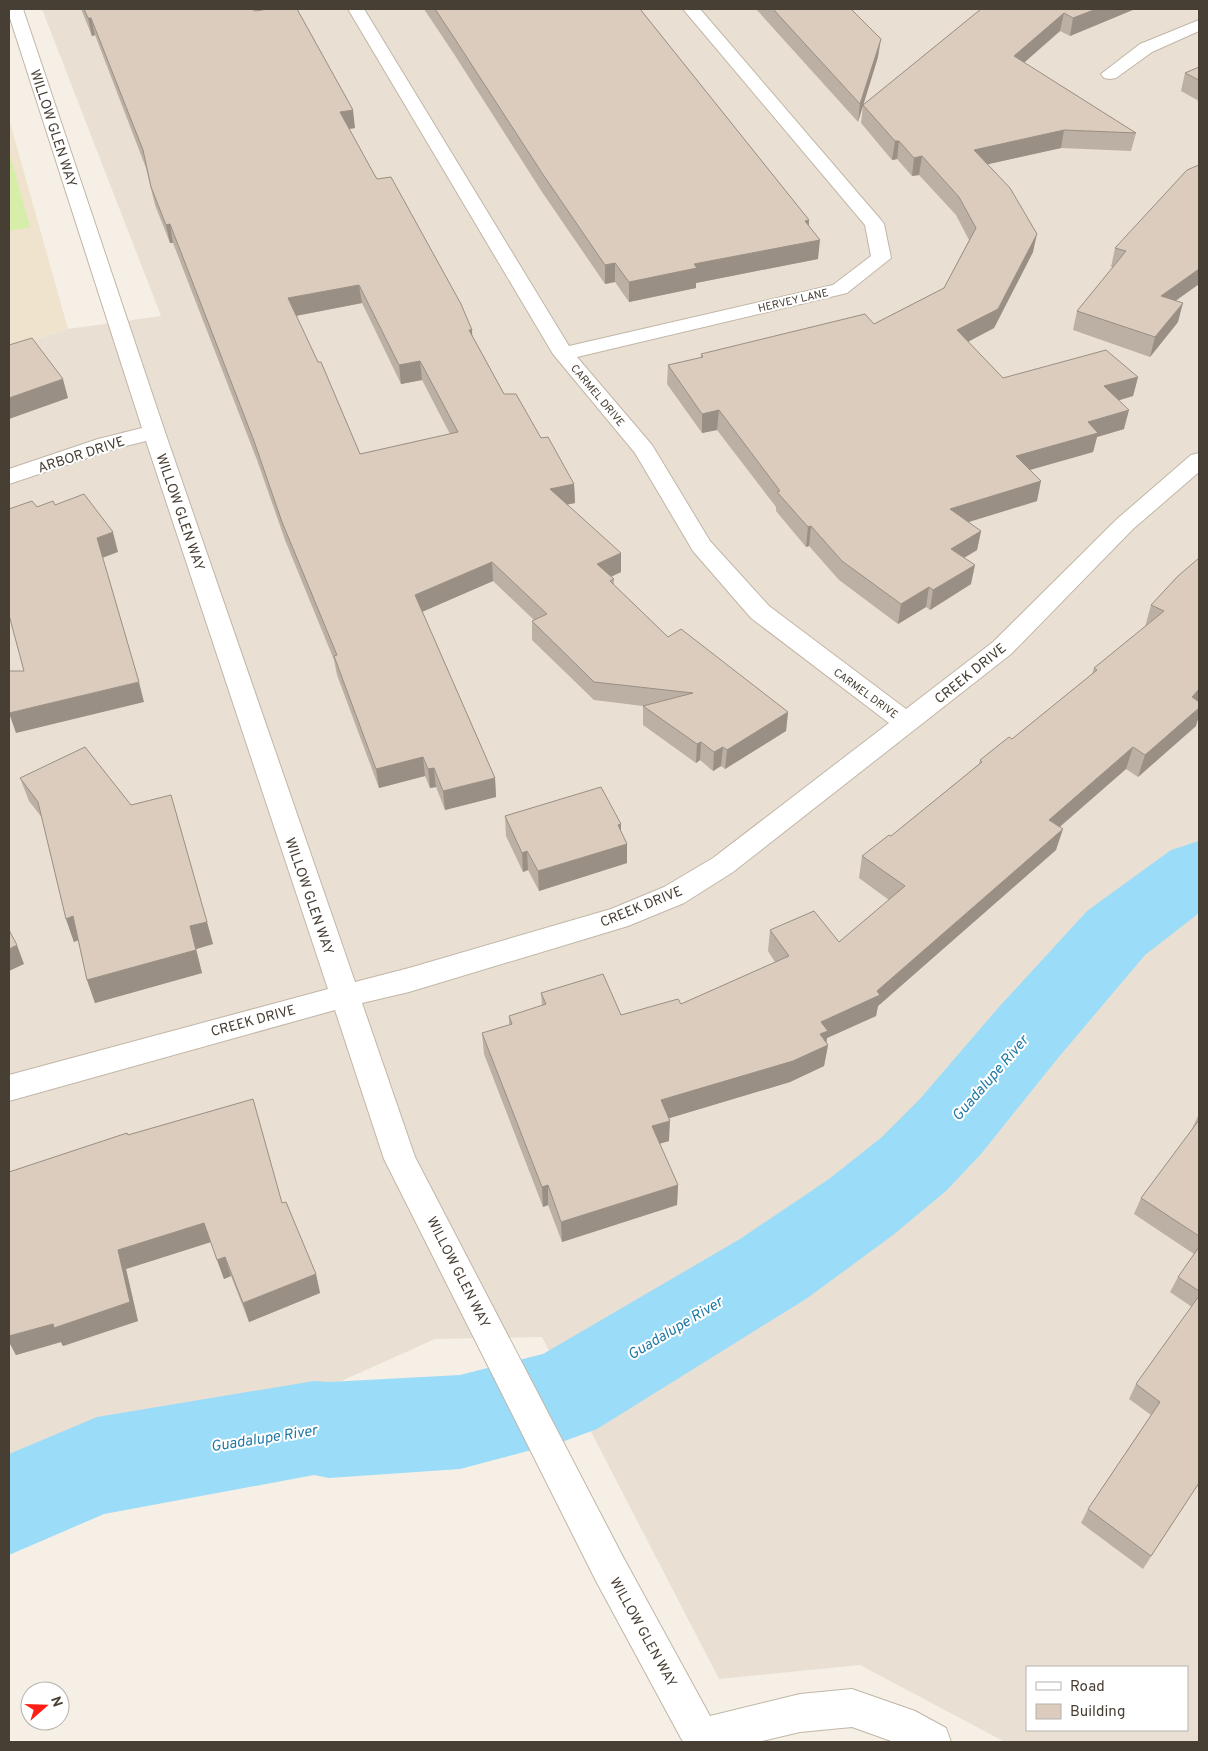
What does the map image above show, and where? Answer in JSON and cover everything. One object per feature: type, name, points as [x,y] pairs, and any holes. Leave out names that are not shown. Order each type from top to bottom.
[{"type":"street","name":"WILLOW GLEN WAY","points":[[15,9],[154,432],[400,1158],[609,1568],[703,1740]]},
{"type":"street","name":"CARMEL DRIVE","points":[[356,9],[563,354],[644,450],[701,546],[760,612],[862,691],[907,723]]},
{"type":"street","name":"HERVEY LANE","points":[[563,354],[840,289],[881,258],[874,224],[691,9]]},
{"type":"street","points":[[1110,74],[1146,48],[1199,26]]},
{"type":"street","name":"ARBOR DRIVE","points":[[9,477],[106,444],[154,432]]},
{"type":"street","name":"CREEK DRIVE","points":[[9,1088],[409,980],[618,918],[674,895],[723,865],[1002,648],[1125,524],[1199,460]]},
{"type":"street","points":[[703,1740],[800,1713],[852,1708],[901,1725],[932,1742]]},
{"type":"shaded area","points":[[42,9],[1199,9],[1199,1742],[1005,1742],[860,1665],[719,1679],[542,1337],[435,1339],[9,1530],[9,348],[68,329],[161,316]]},
{"type":"shaded area","points":[[9,119],[68,329],[9,348]]},
{"type":"green space","points":[[9,151],[30,227],[9,231]]},
{"type":"building","points":[[84,9],[252,9],[255,11],[297,9],[353,110],[340,112],[374,174],[377,179],[391,177],[461,304],[472,330],[469,330],[504,394],[516,394],[541,438],[548,437],[574,484],[550,489],[621,553],[597,564],[614,579],[610,581],[668,637],[681,629],[788,712],[727,750],[723,747],[714,752],[701,742],[697,744],[643,706],[693,693],[594,682],[532,621],[547,614],[492,562],[415,595],[495,778],[443,791],[434,768],[428,769],[423,757],[376,769],[334,656],[337,655],[282,522],[254,441],[170,224],[166,225],[151,187],[143,150],[91,18],[88,18]],"holes":[[[359,285],[399,365],[420,361],[458,432],[360,454],[321,362],[318,362],[288,298]]]},
{"type":"building","points":[[435,9],[640,9],[809,220],[805,221],[820,240],[694,264],[697,268],[629,282],[615,263],[605,265],[542,173]]},
{"type":"building","points":[[773,9],[851,9],[881,39],[860,104]]},
{"type":"building","points":[[981,9],[1096,9],[1073,18],[1064,13],[1014,56],[1136,133],[1064,130],[974,150],[1010,188],[1037,234],[998,309],[957,330],[1003,378],[1106,350],[1138,377],[1104,386],[1129,410],[1088,422],[1098,433],[1016,456],[1041,481],[950,509],[981,531],[951,549],[975,565],[933,590],[929,587],[901,604],[842,561],[811,526],[808,527],[777,492],[780,491],[719,410],[702,414],[668,365],[703,357],[701,354],[865,314],[874,324],[944,288],[976,228],[959,197],[922,156],[914,158],[899,141],[895,141],[863,105]]},
{"type":"building","points":[[1199,67],[1199,80],[1185,73]]},
{"type":"building","points":[[1199,165],[1199,269],[1161,296],[1183,303],[1155,337],[1077,311],[1126,251],[1115,248],[1187,170]]},
{"type":"building","points":[[32,338],[63,379],[9,398],[9,345]]},
{"type":"building","points":[[84,494],[113,532],[97,538],[139,682],[9,713],[9,671],[24,671],[9,615],[9,509],[32,501],[37,507],[53,501],[55,505]]},
{"type":"building","points":[[1199,558],[1199,689],[1192,697],[1199,702],[1199,708],[1145,755],[1133,747],[1049,820],[1063,829],[877,991],[880,995],[821,1022],[828,1031],[820,1034],[828,1045],[793,1061],[661,1100],[670,1121],[652,1126],[678,1185],[561,1222],[548,1185],[542,1187],[482,1033],[512,1024],[509,1016],[546,1004],[541,993],[603,974],[621,1015],[678,999],[681,1004],[789,956],[770,930],[814,911],[839,942],[905,886],[862,856],[889,835],[891,836],[982,762],[980,760],[1009,737],[1012,739],[1097,670],[1094,668],[1164,611],[1151,605],[1178,576]]},
{"type":"building","points":[[85,747],[131,805],[171,795],[207,922],[190,926],[196,950],[87,980],[73,916],[66,919],[38,802],[20,778]]},
{"type":"building","points":[[601,787],[621,824],[618,825],[627,844],[538,871],[527,851],[522,853],[505,816]]},
{"type":"building","points":[[9,930],[17,945],[9,949]]},
{"type":"building","points":[[253,1099],[282,1203],[286,1202],[316,1274],[243,1303],[225,1257],[217,1260],[204,1223],[118,1250],[130,1302],[54,1328],[53,1324],[9,1336],[9,1172],[127,1133],[128,1135]]},
{"type":"building","points":[[1199,1120],[1199,1236],[1141,1198]]},
{"type":"building","points":[[1199,1247],[1199,1291],[1178,1277]]},
{"type":"building","points":[[1199,1296],[1199,1483],[1151,1556],[1088,1509],[1160,1402],[1136,1384]]},
{"type":"waterway","name":"Guadalupe River","points":[[9,1505],[97,1466],[314,1428],[329,1430],[460,1422],[562,1396],[773,1269],[861,1207],[914,1164],[950,1127],[1028,1033],[1116,933],[1199,871]]}]
